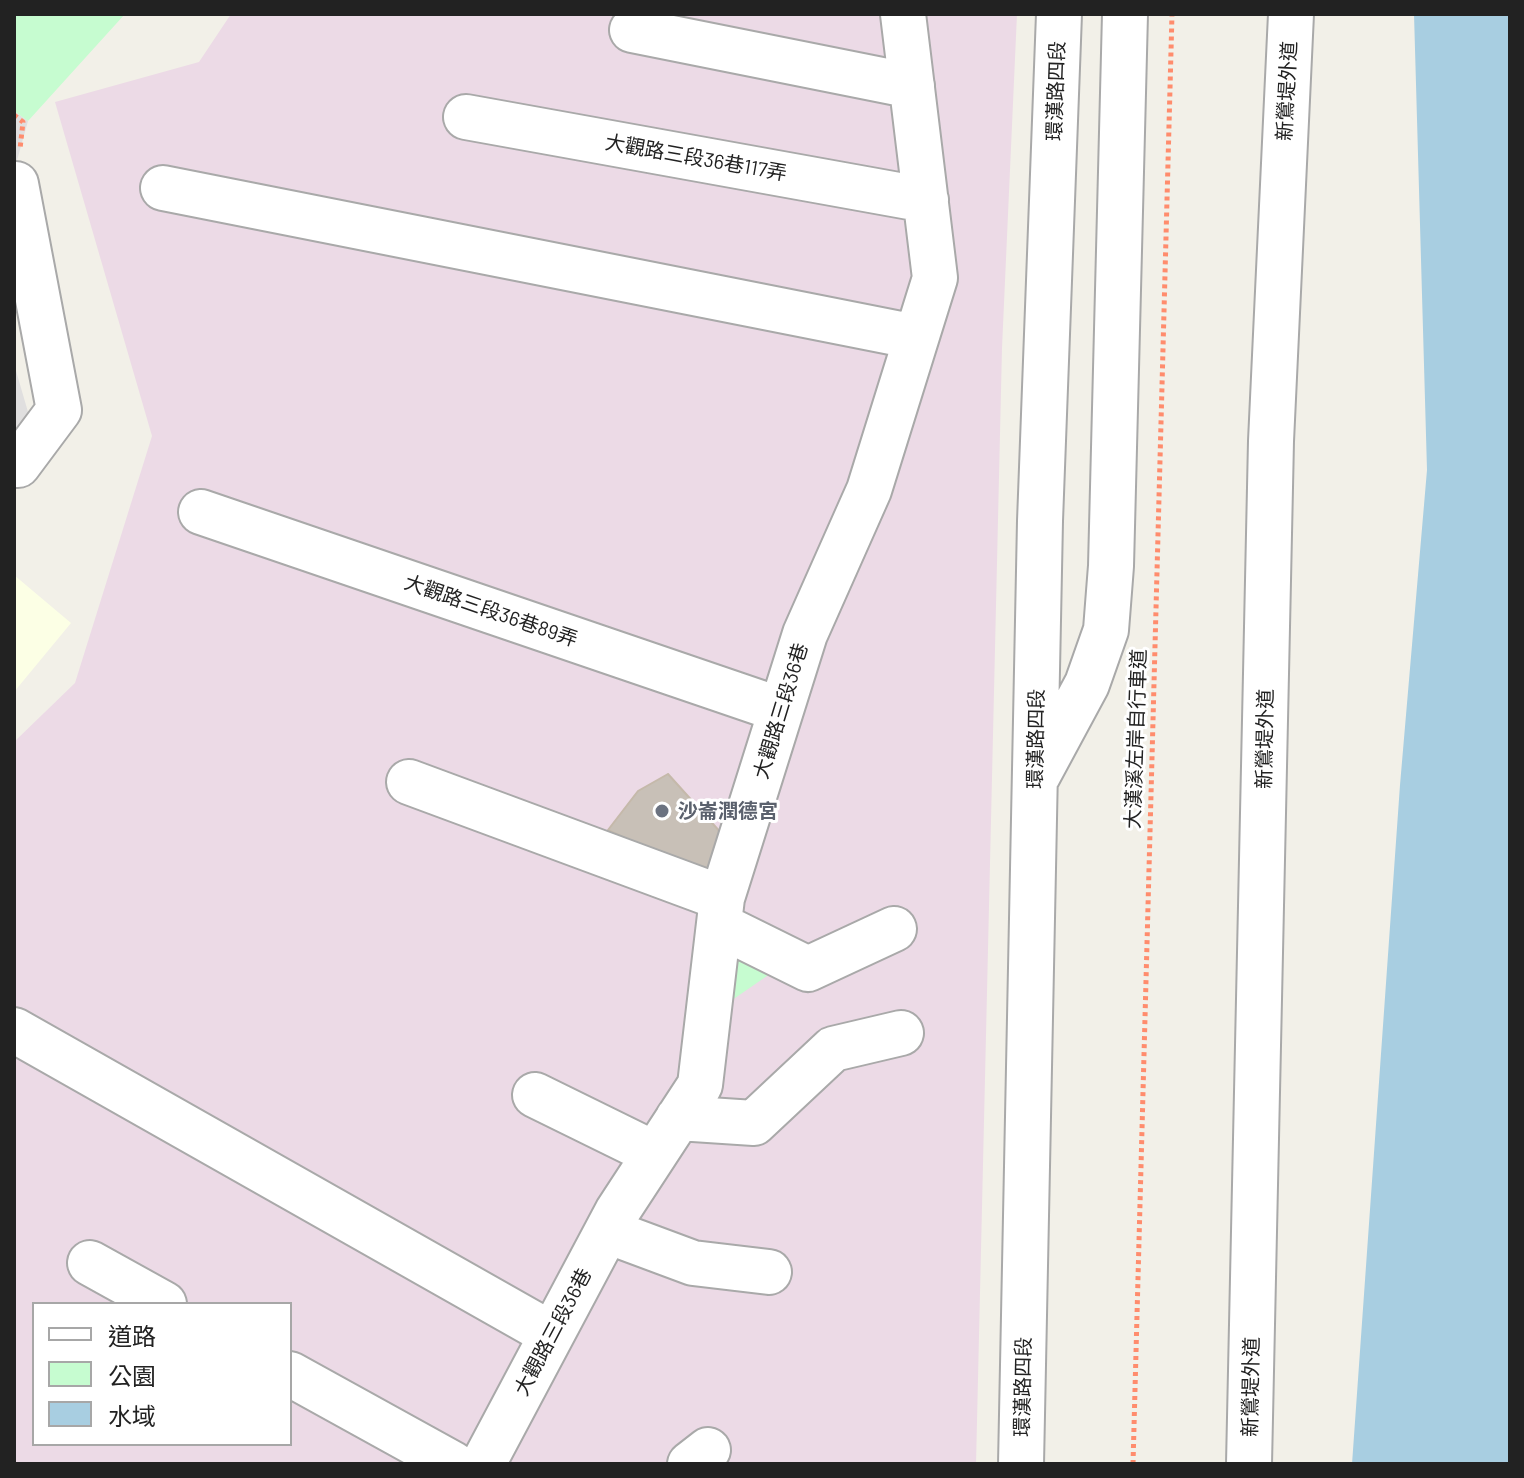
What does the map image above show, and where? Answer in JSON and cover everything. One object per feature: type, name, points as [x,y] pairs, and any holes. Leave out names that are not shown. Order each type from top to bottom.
[{"type":"street","name":"大觀路三段36巷","points":[[487,1460],[607,1231],[700,1085],[721,912],[805,634],[869,490],[935,278],[903,14]]},
{"type":"street","name":"環漢路四段","points":[[1021,1464],[1040,521],[1059,14]]},
{"type":"street","points":[[1035,781],[1087,684],[1106,630],[1111,566],[1125,14]]},
{"type":"street","name":"新鶯堤外道","points":[[1249,1464],[1271,441],[1291,14]]},
{"type":"street","points":[[632,30],[912,86]]},
{"type":"street","name":"大觀路三段36巷117弄","points":[[466,117],[926,200]]},
{"type":"street","points":[[14,465],[18,465],[59,410],[16,184]]},
{"type":"street","points":[[163,188],[916,337]]},
{"type":"street","name":"大觀路三段36巷89弄","points":[[201,512],[781,710]]},
{"type":"street","points":[[409,782],[721,912],[808,969],[894,929]]},
{"type":"street","points":[[14,1030],[551,1334]]},
{"type":"street","points":[[678,1118],[754,1123],[833,1049],[901,1033]]},
{"type":"street","points":[[535,1095],[655,1154]]},
{"type":"street","points":[[607,1231],[693,1263],[769,1272]]},
{"type":"street","points":[[90,1263],[160,1302]]},
{"type":"street","points":[[292,1375],[487,1460]]},
{"type":"path","name":"大漢溪左岸自行車道","points":[[1133,1464],[1172,14]]},
{"type":"shaded area","points":[[231,14],[1017,14],[1002,348],[976,1464],[14,1464],[14,742],[75,683],[152,436],[55,102],[199,62]]},
{"type":"shaded area","points":[[14,111],[28,121],[14,171]]},
{"type":"shaded area","points":[[14,364],[33,429],[14,450]]},
{"type":"shaded area","points":[[14,575],[71,623],[14,692]]},
{"type":"green space","points":[[14,14],[125,14],[28,121],[14,111]]},
{"type":"green space","points":[[727,940],[780,967],[722,1007]]},
{"type":"water","points":[[1414,14],[1510,14],[1510,1464],[1352,1464],[1400,785],[1427,470]]},
{"type":"building","name":"沙崙潤德宮","points":[[668,774],[722,834],[710,878],[608,830],[638,791]]},
{"type":"place","name":"沙崙潤德宮","points":[[662,811]]}]
